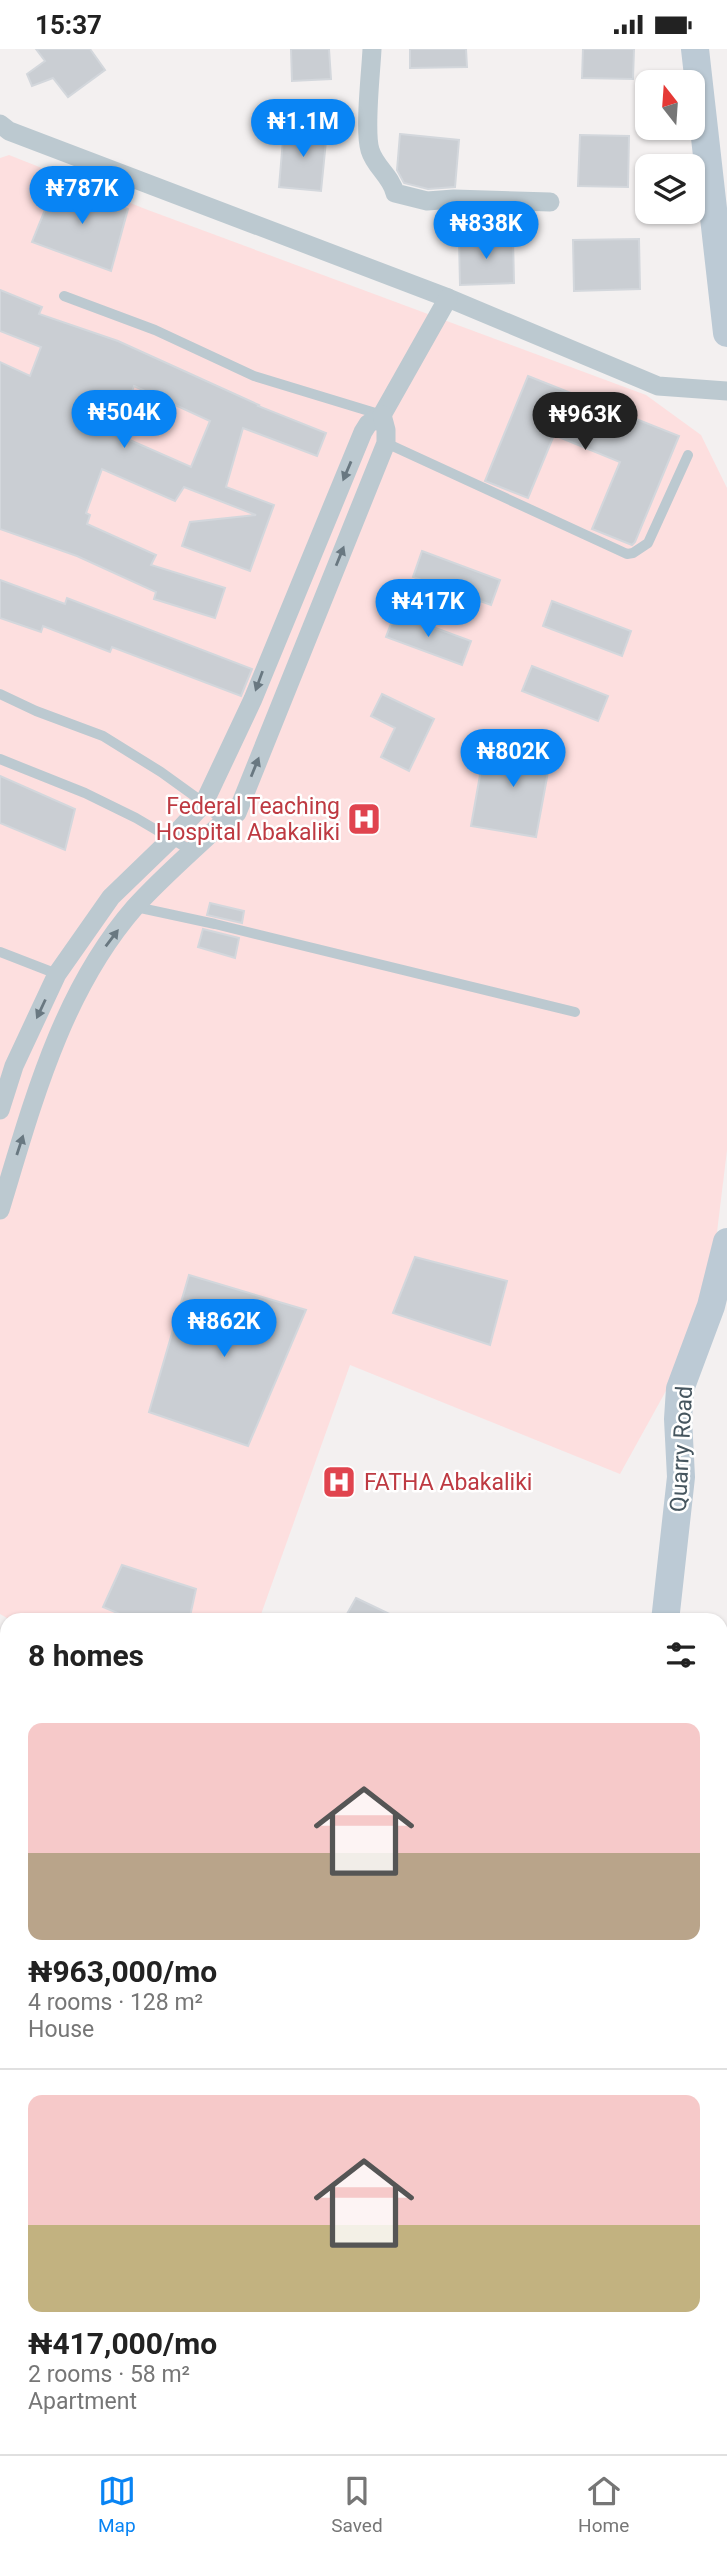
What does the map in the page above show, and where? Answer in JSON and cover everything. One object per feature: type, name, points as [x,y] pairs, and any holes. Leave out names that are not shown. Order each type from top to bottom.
[{"type":"street","points":[[372,49],[368,130],[370,151],[392,183],[394,193],[427,201],[453,199],[550,202]]},
{"type":"street","points":[[695,49],[727,333]]},
{"type":"street","points":[[0,124],[9,131],[448,298],[658,386],[727,391]]},
{"type":"street","points":[[0,1110],[14,1066],[57,974],[111,897],[172,839],[204,803],[253,699],[363,432],[368,424],[382,415],[448,298]]},
{"type":"street","points":[[0,1210],[48,1062],[78,989],[135,907],[223,822],[237,813],[386,443],[382,415]]},
{"type":"street","points":[[330,510],[355,521]]},
{"type":"street","points":[[278,635],[304,645]]},
{"type":"street","name":"Quarry Road","points":[[666,1613],[681,1477],[678,1419],[680,1389],[711,1306],[727,1241]]},
{"type":"lane","points":[[64,296],[155,330],[254,376],[382,415]]},
{"type":"lane","points":[[386,443],[627,554],[648,543],[688,455]]},
{"type":"lane","points":[[0,694],[103,737],[204,803],[223,822]]},
{"type":"lane","points":[[0,759],[85,793],[192,851]]},
{"type":"lane","points":[[135,907],[229,927],[575,1012]]},
{"type":"lane","points":[[0,952],[57,974]]},
{"type":"shaded area","name":"Federal Teaching Hospital Abakaliki","points":[[9,155],[148,210],[646,395],[701,435],[727,488],[727,1150],[711,1282],[688,1351],[620,1474],[350,1365],[261,1613],[0,1613],[0,158]]},
{"type":"building","points":[[36,49],[90,49],[105,70],[68,97],[53,78],[32,86],[27,74],[45,61]]},
{"type":"building","points":[[291,49],[329,49],[331,79],[292,81]]},
{"type":"building","points":[[410,49],[466,49],[467,67],[410,68]]},
{"type":"building","points":[[583,49],[634,49],[633,79],[582,78]]},
{"type":"building","points":[[284,128],[327,131],[321,191],[279,187]]},
{"type":"building","points":[[400,134],[459,140],[455,187],[428,189],[404,183],[397,170]]},
{"type":"building","points":[[580,135],[629,136],[628,187],[578,186]]},
{"type":"building","points":[[57,180],[128,209],[111,271],[32,242]]},
{"type":"building","points":[[513,237],[514,283],[460,285],[459,239]]},
{"type":"building","points":[[639,239],[640,289],[574,291],[573,240]]},
{"type":"building","points":[[0,290],[42,307],[39,314],[118,341],[258,406],[326,433],[317,456],[243,428],[226,487],[274,505],[250,571],[182,546],[190,522],[256,515],[184,487],[175,501],[102,469],[86,513],[90,515],[87,524],[156,555],[151,565],[225,588],[215,618],[154,599],[156,592],[77,556],[0,529],[0,362],[30,376],[41,347],[0,331]],"holes":[[[134,386],[210,421],[191,467],[116,434]]]},
{"type":"building","points":[[528,376],[679,436],[632,545],[592,529],[620,462],[554,435],[528,498],[485,481]]},
{"type":"building","points":[[422,551],[500,580],[491,605],[413,577]]},
{"type":"building","points":[[0,580],[65,604],[67,598],[252,669],[241,696],[112,647],[110,652],[43,626],[41,632],[0,618]]},
{"type":"building","points":[[552,601],[631,631],[622,656],[543,626]]},
{"type":"building","points":[[395,613],[471,641],[462,665],[386,637]]},
{"type":"building","points":[[532,666],[608,696],[598,721],[522,691]]},
{"type":"building","points":[[382,694],[434,719],[409,771],[381,757],[395,728],[371,716]]},
{"type":"building","points":[[525,740],[553,745],[536,837],[471,826],[485,747],[514,752]]},
{"type":"building","points":[[0,776],[75,809],[65,850],[0,823]]},
{"type":"building","points":[[210,903],[244,911],[242,923],[207,915]]},
{"type":"building","points":[[203,929],[239,938],[235,958],[198,947]]},
{"type":"building","points":[[415,1257],[507,1281],[490,1345],[393,1313]]},
{"type":"building","points":[[189,1275],[306,1310],[248,1446],[149,1412]]},
{"type":"building","points":[[122,1565],[196,1589],[191,1613],[117,1613],[103,1607]]},
{"type":"building","points":[[356,1598],[387,1613],[348,1613]]},
{"type":"place","name":"Federal Teaching Hospital Abakaliki","points":[[364,819]]},
{"type":"place","name":"FATHA Abakaliki","points":[[339,1482]]}]
